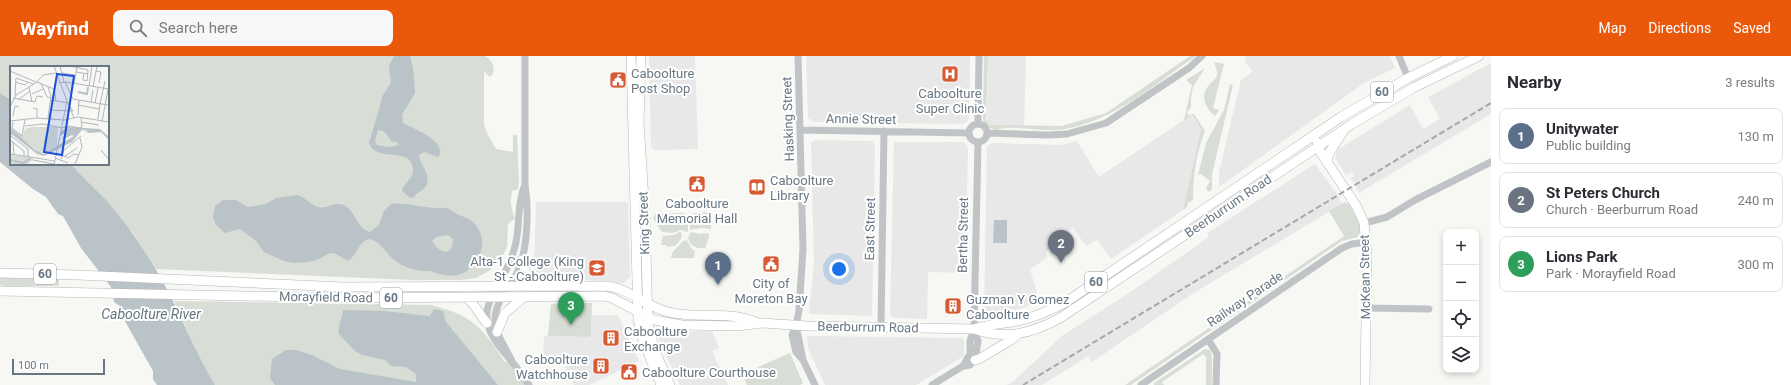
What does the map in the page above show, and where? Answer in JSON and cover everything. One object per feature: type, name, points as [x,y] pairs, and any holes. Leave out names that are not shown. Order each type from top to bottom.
[{"type":"main road","name":"King Street","points":[[631,56],[637,312],[643,340],[661,385]]},
{"type":"main road","name":"King Street","points":[[641,56],[639,123],[645,215],[648,331],[670,385]]},
{"type":"main road","name":"Beerburrum Road","points":[[974,329],[985,325],[1024,320],[1063,304],[1315,134],[1368,100],[1453,56]]},
{"type":"main road","name":"Beerburrum Road","points":[[647,317],[665,323],[682,325],[737,326],[762,323],[880,328],[974,329],[994,335],[1018,334],[1045,326],[1064,316],[1345,128],[1413,88],[1479,56]]},
{"type":"main road","points":[[1327,162],[1329,153],[1345,128]]},
{"type":"main road","name":"McKean Street","points":[[1315,134],[1318,146],[1327,162],[1358,207],[1364,223],[1366,242],[1364,385]]},
{"type":"main road","points":[[522,260],[530,286]]},
{"type":"main road","name":"Morayfield Road","points":[[0,273],[343,287],[610,286],[622,289],[647,302]]},
{"type":"main road","name":"Morayfield Road","points":[[0,291],[467,298],[609,297],[647,317]]},
{"type":"main road","points":[[467,298],[474,304],[480,317],[487,323]]},
{"type":"main road","points":[[497,332],[504,313],[523,298]]},
{"type":"main road","name":"Beerburrum Road","points":[[647,302],[660,309],[680,314],[738,317],[762,323]]},
{"type":"main road","points":[[975,360],[979,360],[1012,340],[1018,334]]},
{"type":"street","points":[[525,56],[524,185],[526,196],[525,233],[522,260],[510,286],[502,298],[495,316],[497,332],[512,361],[529,385]]},
{"type":"street","name":"Hasking Street","points":[[796,325],[799,311],[804,249],[798,56]]},
{"type":"street","points":[[978,124],[979,56]]},
{"type":"street","points":[[987,133],[1047,135],[1067,134],[1106,122],[1189,68],[1202,56]]},
{"type":"street","points":[[1399,56],[1408,78]]},
{"type":"street","points":[[978,124],[984,126],[987,133],[985,140],[978,142],[972,140],[969,133],[973,126],[978,124]]},
{"type":"street","name":"Annie Street","points":[[800,130],[969,133]]},
{"type":"street","name":"East Street","points":[[880,328],[884,131]]},
{"type":"street","name":"Bertha Street","points":[[974,329],[978,142]]},
{"type":"street","points":[[1364,223],[1387,217],[1427,194],[1491,162]]},
{"type":"street","points":[[512,361],[506,356],[494,339],[487,323],[487,311],[491,298],[504,276],[515,247],[521,195],[524,185]]},
{"type":"street","name":"Railway Parade","points":[[1141,385],[1342,248],[1352,244],[1366,242]]},
{"type":"street","points":[[1366,308],[1429,309]]},
{"type":"street","points":[[796,325],[803,360],[815,385]]},
{"type":"street","points":[[932,385],[963,366],[970,365],[975,360],[978,341],[974,329]]},
{"type":"street","points":[[963,366],[970,354],[970,341],[974,329]]},
{"type":"street","points":[[1208,338],[1217,354],[1216,385]]},
{"type":"shaded area","points":[[0,56],[485,56],[490,60],[494,68],[494,71],[490,77],[484,71],[484,124],[487,133],[496,149],[513,152],[513,135],[517,135],[519,182],[518,189],[512,191],[511,198],[511,205],[515,218],[508,224],[507,247],[502,257],[489,271],[476,278],[460,280],[413,280],[156,269],[133,233],[72,165],[109,165],[109,66],[10,66],[10,99],[0,93]]},
{"type":"shaded area","points":[[649,56],[695,56],[698,149],[655,150],[651,147]]},
{"type":"shaded area","points":[[806,56],[970,56],[968,121],[961,124],[813,122],[808,118]]},
{"type":"shaded area","points":[[984,56],[988,56],[986,120],[989,125],[1062,126],[1106,113],[1190,56],[1196,56],[1134,100],[1101,118],[1057,130],[1003,128],[995,130],[986,126],[983,120]]},
{"type":"shaded area","points":[[988,56],[1026,56],[1024,126],[992,126],[987,123]]},
{"type":"shaded area","points":[[1246,56],[1390,56],[1395,68],[1364,83],[1219,187],[1219,172],[1241,80],[1253,71],[1245,62]]},
{"type":"shaded area","points":[[1214,62],[1224,64],[1213,108],[1219,110],[1215,116],[1208,109],[1204,97],[1207,88],[1217,76]]},
{"type":"shaded area","points":[[1491,63],[1491,114],[1359,193],[1354,182],[1349,179],[1354,177],[1352,172],[1346,175],[1335,158],[1337,150],[1410,105],[1423,129],[1440,119],[1428,97]]},
{"type":"shaded area","points":[[1205,68],[1193,87],[1191,107],[1187,112],[1188,115],[1194,114],[1205,131],[1199,148],[1196,165],[1193,200],[1187,204],[1188,206],[1183,210],[1201,129],[1192,115],[1184,120],[1192,85],[1186,80]]},
{"type":"shaded area","points":[[1230,84],[1233,85],[1212,174],[1212,190],[1208,192],[1206,188],[1210,181],[1201,174],[1198,175],[1206,143],[1224,110]]},
{"type":"shaded area","points":[[1191,115],[1201,129],[1183,210],[1111,259],[1097,240],[1086,246],[1073,228],[1059,239],[1060,241],[1046,251],[1047,258],[1030,269],[1039,301],[1020,309],[984,315],[987,146],[992,143],[1062,145],[1077,141],[1099,177]]},
{"type":"shaded area","points":[[815,140],[872,141],[875,146],[872,316],[809,314],[814,264],[811,142]]},
{"type":"shaded area","points":[[894,142],[962,142],[966,144],[968,149],[965,273],[928,272],[927,319],[893,318],[890,315]]},
{"type":"shaded area","points":[[1315,164],[1337,194],[1342,204],[1192,294],[1092,362],[1088,356],[1042,385],[1007,385],[1014,381],[1063,335],[1126,295],[1209,237],[1207,233]]},
{"type":"shaded area","points":[[536,202],[628,202],[630,277],[623,283],[537,276],[534,271]]},
{"type":"shaded area","points":[[1345,202],[1346,204],[1348,203],[1358,220],[1360,233],[1358,237],[1342,241],[1131,385],[1125,385],[1344,236],[1329,211]]},
{"type":"shaded area","points":[[710,212],[711,229],[701,228],[690,230],[690,218],[692,218],[693,213]]},
{"type":"shaded area","points":[[685,213],[685,218],[688,218],[688,232],[680,230],[673,233],[662,232],[653,218],[655,214]]},
{"type":"shaded area","points":[[679,232],[682,233],[681,239],[675,246],[666,247],[666,245],[661,245],[663,236],[674,235]]},
{"type":"shaded area","points":[[691,232],[700,234],[708,233],[709,237],[705,248],[696,248],[691,244],[688,238]]},
{"type":"shaded area","points":[[687,240],[691,248],[695,251],[694,258],[671,258],[672,253],[683,241]]},
{"type":"shaded area","points":[[0,277],[59,279],[59,286],[4,286],[0,285]]},
{"type":"shaded area","points":[[174,301],[431,305],[457,313],[475,324],[490,340],[505,362],[512,361],[529,385],[215,385],[205,370]]},
{"type":"shaded area","points":[[592,303],[591,335],[589,337],[548,336],[551,304]]},
{"type":"shaded area","points":[[592,315],[618,315],[639,361],[589,385],[574,385],[564,364],[543,363],[544,336],[589,337],[591,335]]},
{"type":"shaded area","points":[[712,331],[719,348],[712,351],[728,385],[680,385],[656,333]]},
{"type":"shaded area","points":[[807,336],[962,338],[964,340],[964,356],[916,385],[825,385],[808,348]]},
{"type":"shaded area","points":[[1205,349],[1210,350],[1212,356],[1212,385],[1206,385],[1206,357],[1203,354],[1162,382],[1164,385],[1154,385],[1154,383]]},
{"type":"shaded area","points":[[790,353],[803,383],[800,385],[747,385],[742,374]]},
{"type":"water","points":[[394,56],[410,56],[413,68],[415,93],[402,115],[403,123],[422,132],[435,141],[439,146],[440,151],[438,157],[424,152],[419,155],[428,178],[426,186],[414,197],[410,198],[402,191],[413,172],[411,162],[400,156],[379,153],[373,149],[369,143],[383,95],[391,83],[389,66]],"holes":[[[378,130],[385,132],[391,141],[397,142],[399,145],[389,147],[377,145],[375,141]]]},
{"type":"water","name":"Caboolture River","points":[[0,93],[10,99],[10,165],[72,165],[107,201],[132,233],[155,268],[215,385],[157,385],[153,379],[153,371],[126,323],[120,306],[114,302],[111,287],[81,248],[63,216],[58,214],[46,197],[33,189],[0,162]]},
{"type":"water","points":[[297,195],[303,197],[318,207],[336,204],[344,205],[351,211],[362,227],[370,232],[379,225],[384,211],[391,204],[446,208],[473,222],[479,231],[482,240],[481,250],[478,259],[472,266],[465,272],[455,275],[445,275],[431,271],[420,271],[404,266],[394,260],[379,243],[369,239],[360,245],[348,261],[334,253],[328,254],[317,260],[295,263],[284,261],[264,252],[256,241],[240,229],[225,233],[216,225],[213,217],[215,206],[223,200],[236,200],[248,207],[266,204],[276,198]],"holes":[[[448,235],[453,239],[451,249],[445,252],[438,248],[432,241],[436,237]]]},
{"type":"water","points":[[994,220],[1007,220],[1007,243],[993,243]]},
{"type":"water","points":[[434,309],[443,311],[446,322],[498,385],[275,385],[270,378],[272,359],[286,350],[296,350],[312,355],[340,369],[416,382],[416,374],[406,367],[391,366],[385,360],[362,355],[355,351],[339,334],[339,324],[343,310],[384,311],[430,316]]},
{"type":"railway","points":[[1023,385],[1491,103]]},
{"type":"place","name":"Caboolture Super Clinic","points":[[950,74]]},
{"type":"place","name":"Caboolture Post Shop","points":[[618,80]]},
{"type":"place","name":"Caboolture Memorial Hall","points":[[697,184]]},
{"type":"place","name":"Caboolture Library","points":[[757,187]]},
{"type":"place","name":"St Peters Church","points":[[1061,263]]},
{"type":"place","name":"City of Moreton Bay","points":[[771,264]]},
{"type":"place","name":"Alta-1 College (King St - Caboolture)","points":[[597,268]]},
{"type":"place","name":"Unitywater","points":[[718,285]]},
{"type":"place","name":"Guzman Y Gomez Caboolture","points":[[953,306]]},
{"type":"place","name":"Lions Park","points":[[571,325]]},
{"type":"place","name":"Caboolture Exchange","points":[[611,338]]},
{"type":"place","name":"Caboolture Watchhouse","points":[[601,366]]},
{"type":"place","name":"Caboolture Courthouse","points":[[629,372]]}]
